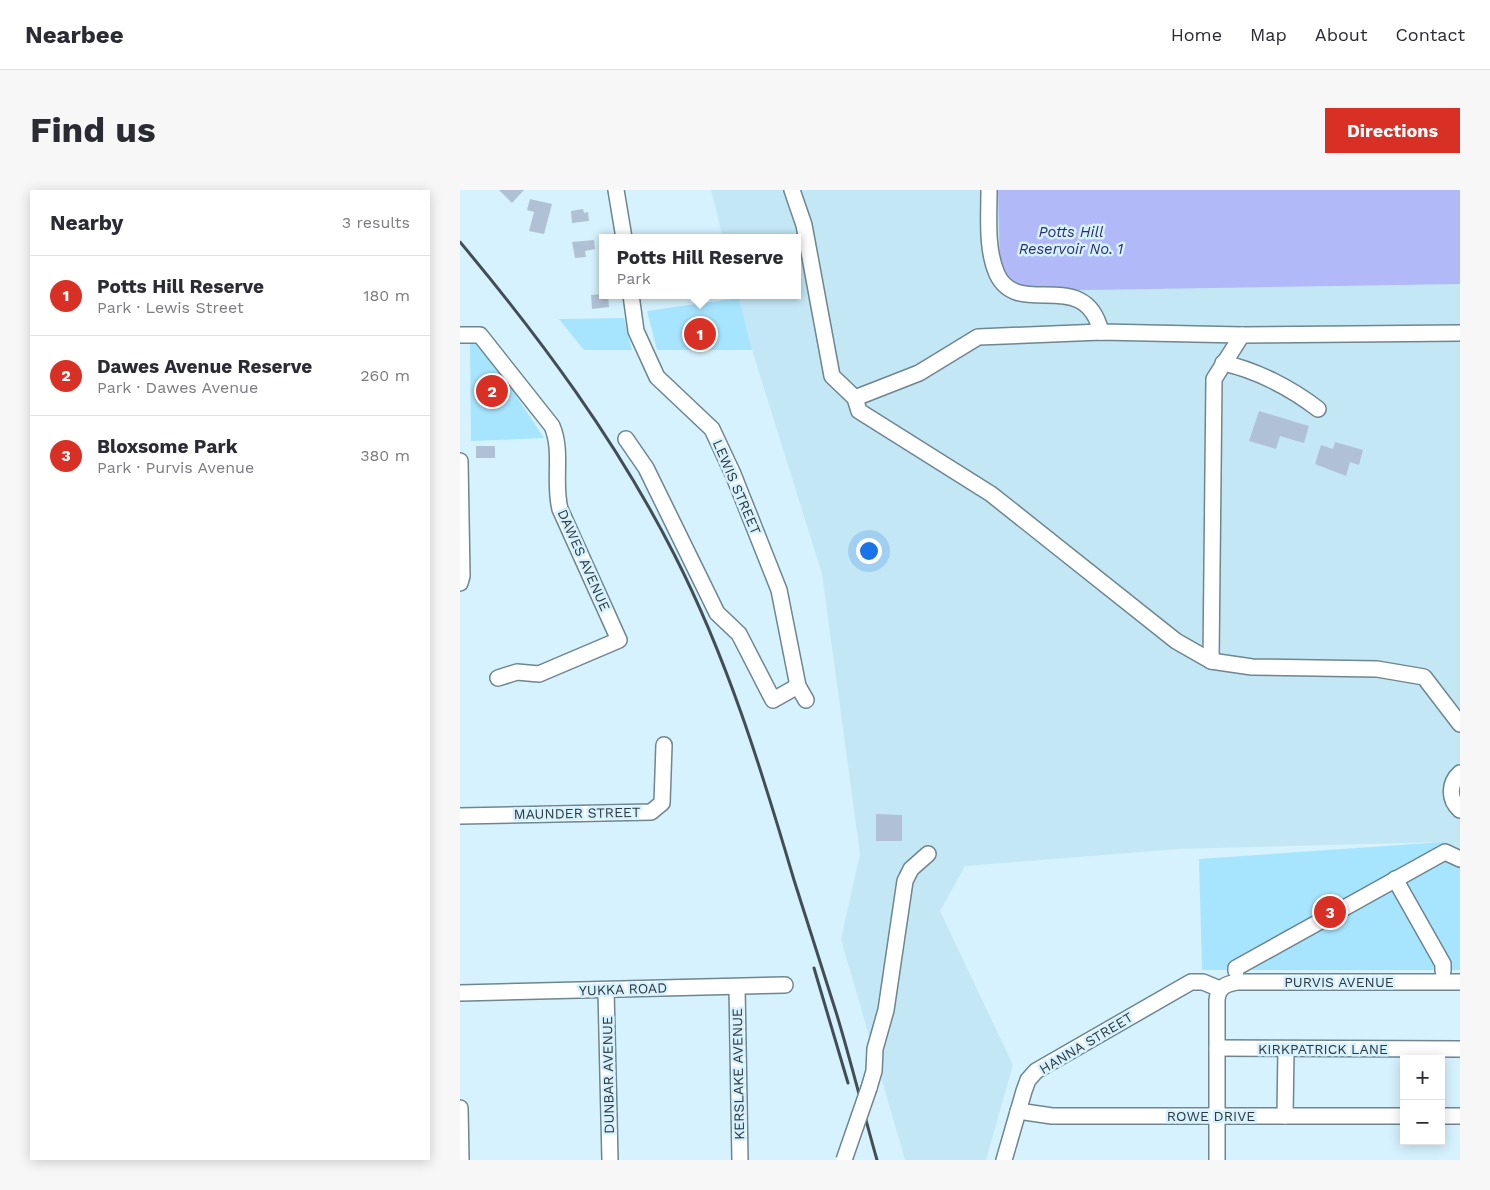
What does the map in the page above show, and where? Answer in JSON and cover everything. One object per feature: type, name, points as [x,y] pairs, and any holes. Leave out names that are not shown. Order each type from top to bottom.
[{"type":"street","points":[[616,190],[623,234]]},
{"type":"street","points":[[792,190],[804,225],[832,376],[854,398],[859,411],[991,494],[1176,641],[1211,661],[1252,667],[1377,669],[1424,677],[1460,724]]},
{"type":"street","points":[[989,190],[990,253],[1000,280],[1020,294],[1063,294],[1076,297],[1092,312],[1100,332]]},
{"type":"street","name":"LEWIS STREET","points":[[632,299],[636,331],[657,377],[712,429],[733,474],[779,590],[798,686],[806,700]]},
{"type":"street","points":[[854,398],[919,373],[978,337],[1100,332],[1242,335],[1460,334]]},
{"type":"street","name":"DAWES AVENUE","points":[[460,335],[480,335],[552,426],[557,437],[557,495],[560,509],[619,640],[539,674],[517,672],[498,678]]},
{"type":"street","points":[[1211,661],[1214,379],[1242,335]]},
{"type":"street","points":[[1223,363],[1254,372],[1306,400],[1318,409]]},
{"type":"street","points":[[626,439],[646,468],[717,612],[739,634],[773,700],[798,686]]},
{"type":"street","points":[[460,461],[462,576],[460,583]]},
{"type":"street","name":"MAUNDER STREET","points":[[460,816],[651,812],[662,803],[664,745]]},
{"type":"street","points":[[1460,773],[1453,779],[1451,787],[1454,805],[1460,810]]},
{"type":"street","points":[[1236,971],[1236,968],[1395,879],[1412,865],[1445,852],[1460,859]]},
{"type":"street","points":[[844,1160],[874,1071],[875,1049],[886,1010],[904,881],[911,869],[928,854]]},
{"type":"street","points":[[1395,879],[1443,964],[1443,971]]},
{"type":"street","name":"HANNA STREET","points":[[1004,1160],[1028,1080],[1036,1072],[1055,1059],[1191,982],[1203,982],[1220,989]]},
{"type":"street","name":"PURVIS AVENUE","points":[[1220,989],[1225,985],[1237,982],[1460,982]]},
{"type":"street","name":"YUKKA ROAD","points":[[460,993],[785,985]]},
{"type":"street","name":"KERSLAKE AVENUE","points":[[737,987],[740,1160]]},
{"type":"street","points":[[1217,1160],[1217,1000],[1220,989]]},
{"type":"street","name":"DUNBAR AVENUE","points":[[606,990],[610,1160]]},
{"type":"street","name":"KIRKPATRICK LANE","points":[[1217,1048],[1286,1048],[1406,1054],[1460,1049]]},
{"type":"street","points":[[1285,1116],[1286,1048]]},
{"type":"street","points":[[460,1108],[460,1160]]},
{"type":"street","name":"ROWE DRIVE","points":[[1018,1111],[1052,1116],[1400,1116]]},
{"type":"street","points":[[1445,1116],[1460,1116]]},
{"type":"shaded area","points":[[711,190],[1460,190],[1460,850],[1443,842],[1179,849],[965,866],[940,911],[1013,1065],[986,1160],[905,1160],[841,939],[860,854],[822,574],[752,350],[739,299],[801,299],[801,234],[722,234]]},
{"type":"shaded area","points":[[739,299],[752,350],[657,350],[647,311]]},
{"type":"shaded area","points":[[624,318],[632,350],[584,350],[559,319]]},
{"type":"shaded area","points":[[470,341],[481,343],[544,438],[471,441]]},
{"type":"shaded area","points":[[1443,842],[1460,850],[1460,970],[1202,970],[1199,859]]},
{"type":"water","name":"Potts Hill Reservoir No. 1","points":[[998,190],[1460,190],[1460,284],[1029,291],[1012,286],[1000,266]]},
{"type":"building","points":[[499,190],[524,190],[512,203]]},
{"type":"building","points":[[530,199],[552,204],[544,234],[529,231],[534,212],[527,210]]},
{"type":"building","points":[[583,209],[584,213],[588,212],[589,221],[572,223],[571,211]]},
{"type":"building","points":[[594,240],[595,249],[585,251],[586,257],[575,258],[572,242]]},
{"type":"building","points":[[599,294],[599,299],[608,299],[609,307],[592,309],[591,295]]},
{"type":"building","points":[[1259,411],[1309,426],[1304,443],[1280,436],[1276,449],[1249,441]]},
{"type":"building","points":[[1335,442],[1363,450],[1359,465],[1350,462],[1346,476],[1315,464],[1321,445],[1333,449]]},
{"type":"building","points":[[476,446],[495,446],[495,458],[476,458]]},
{"type":"building","points":[[876,814],[902,815],[902,841],[876,841]]},
{"type":"railway","points":[[460,242],[548,353],[602,431],[651,512],[693,593],[727,673],[756,755],[836,1012],[877,1160]]},
{"type":"railway","points":[[814,968],[848,1083]]},
{"type":"place","name":"Potts Hill Reserve","points":[[700,334]]},
{"type":"place","name":"Dawes Avenue Reserve","points":[[492,391]]},
{"type":"place","name":"Bloxsome Park","points":[[1330,912]]}]
